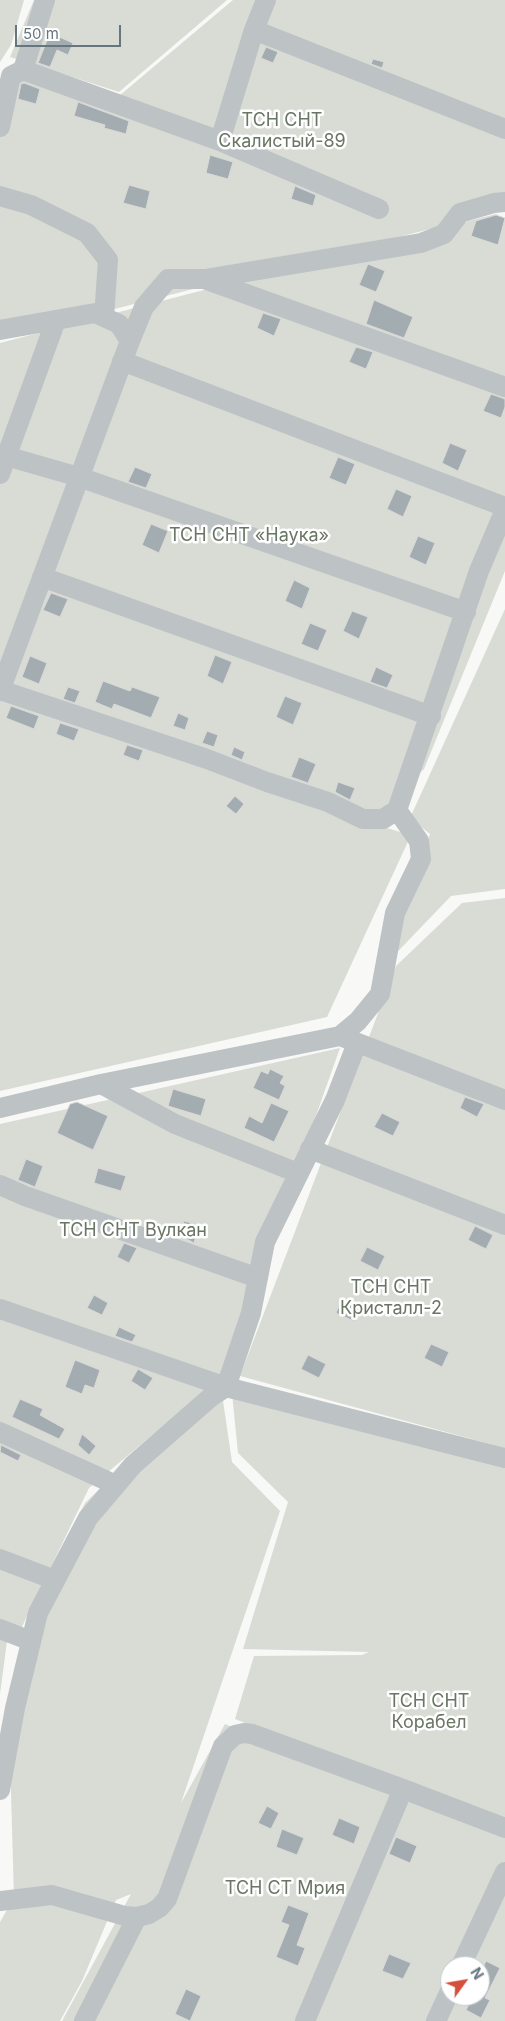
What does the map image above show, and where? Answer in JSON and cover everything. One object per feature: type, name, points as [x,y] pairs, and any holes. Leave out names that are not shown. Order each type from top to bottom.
[{"type":"street","points":[[0,127],[11,76],[23,70],[45,0]]},
{"type":"street","points":[[220,141],[254,30],[266,0]]},
{"type":"street","points":[[254,30],[505,129]]},
{"type":"street","points":[[23,70],[220,141],[379,210]]},
{"type":"street","points":[[0,196],[31,205],[87,232],[108,260],[104,317]]},
{"type":"street","points":[[122,361],[505,509],[479,571],[431,716],[396,810],[383,819],[363,819],[328,802],[267,782],[207,758],[0,691],[122,361],[130,341],[144,307],[168,279],[205,279],[421,243],[444,234],[460,212],[505,202]]},
{"type":"street","points":[[205,279],[505,387]]},
{"type":"street","points":[[0,330],[95,313],[119,324],[130,341]]},
{"type":"street","points":[[56,320],[2,463],[79,477],[466,612]]},
{"type":"street","points":[[42,577],[431,716]]},
{"type":"street","points":[[0,1790],[3,1761],[38,1613],[88,1518],[141,1458],[212,1396],[226,1387],[251,1313],[265,1242],[335,1100],[348,1040],[358,1021],[380,994],[395,913],[421,859],[419,841],[396,810]]},
{"type":"street","points":[[0,1108],[101,1084],[348,1040],[505,1100]]},
{"type":"street","points":[[101,1084],[175,1124],[298,1174]]},
{"type":"street","points":[[310,1149],[505,1225]]},
{"type":"street","points":[[0,1185],[25,1196],[258,1278]]},
{"type":"street","points":[[0,1309],[226,1387],[505,1458]]},
{"type":"street","points":[[0,1432],[116,1485]]},
{"type":"street","points":[[0,1559],[55,1580]]},
{"type":"street","points":[[0,1629],[31,1641]]},
{"type":"street","points":[[0,1901],[52,1895],[125,1916],[137,1917],[149,1914],[167,1899],[223,1746],[235,1735],[252,1734],[505,1828]]},
{"type":"street","points":[[304,2021],[403,1789]]},
{"type":"street","points":[[467,1956],[505,1872]]},
{"type":"street","points":[[84,2021],[137,1917]]},
{"type":"street","points":[[436,2021],[443,2006]]},
{"type":"green space","points":[[0,0],[24,0],[11,45],[0,62]]},
{"type":"green space","points":[[34,0],[227,0],[119,92],[10,57]]},
{"type":"green space","name":"ТСН СНТ Скалистый-89","points":[[233,0],[505,0],[505,210],[0,338],[0,82],[16,61],[119,96]]},
{"type":"green space","name":"ТСН СНТ «Наука»","points":[[496,214],[505,220],[505,571],[424,769],[369,823],[411,835],[327,1017],[0,1091],[0,343]]},
{"type":"green space","points":[[505,609],[505,889],[451,896],[382,968],[430,834],[410,818]]},
{"type":"green space","name":"ТСН СНТ Кристалл-2","points":[[505,898],[505,1448],[240,1376],[396,966],[462,903]]},
{"type":"green space","points":[[340,1048],[224,1374],[222,1394],[232,1462],[280,1511],[181,1803],[225,1724],[505,1837],[505,2021],[62,2021],[131,1894],[116,1900],[82,1981],[60,2021],[0,2021],[0,1922],[14,1898],[10,1758],[28,1614],[21,1629],[0,1621],[0,1124]],"holes":[[[176,1415],[85,1503],[47,1575],[89,1488]]]},
{"type":"green space","name":"ТСН СНТ Корабел","points":[[232,1393],[505,1459],[505,1824],[235,1719],[254,1656],[362,1655],[369,1652],[243,1649],[288,1502],[238,1453]]},
{"type":"green space","points":[[0,1638],[7,1641],[0,1694]]},
{"type":"building","points":[[50,33],[73,43],[68,55],[57,50],[50,67],[38,63]]},
{"type":"building","points":[[266,47],[278,52],[273,63],[261,58]]},
{"type":"building","points":[[373,59],[384,62],[382,68],[371,64]]},
{"type":"building","points":[[24,83],[40,89],[36,104],[18,99],[21,84]]},
{"type":"building","points":[[78,102],[129,121],[126,134],[104,128],[105,125],[74,116]]},
{"type":"building","points":[[210,155],[233,162],[228,179],[206,173]]},
{"type":"building","points":[[129,185],[150,191],[146,209],[123,203]]},
{"type":"building","points":[[295,186],[316,195],[313,206],[291,199]]},
{"type":"building","points":[[496,215],[505,218],[498,245],[471,236],[476,221]]},
{"type":"building","points":[[368,264],[385,271],[376,292],[359,285]]},
{"type":"building","points":[[374,300],[413,317],[404,338],[366,324]]},
{"type":"building","points":[[263,313],[281,319],[274,336],[257,328]]},
{"type":"building","points":[[356,347],[373,352],[366,369],[349,362]]},
{"type":"building","points":[[491,394],[505,399],[505,407],[501,418],[483,411]]},
{"type":"building","points":[[450,443],[467,450],[458,471],[442,463]]},
{"type":"building","points":[[338,457],[355,464],[346,485],[329,478]]},
{"type":"building","points":[[135,467],[152,474],[146,488],[128,482]]},
{"type":"building","points":[[396,489],[412,496],[403,517],[387,509]]},
{"type":"building","points":[[151,524],[168,531],[159,553],[142,545]]},
{"type":"building","points":[[418,536],[435,543],[426,565],[409,557]]},
{"type":"building","points":[[294,580],[310,588],[302,609],[285,601]]},
{"type":"building","points":[[51,593],[68,599],[60,617],[43,610]]},
{"type":"building","points":[[352,611],[368,617],[359,639],[343,631]]},
{"type":"building","points":[[310,623],[327,630],[318,651],[301,644]]},
{"type":"building","points":[[215,655],[232,662],[223,684],[207,676]]},
{"type":"building","points":[[30,656],[47,663],[39,684],[22,677]]},
{"type":"building","points":[[376,667],[393,675],[387,688],[370,682]]},
{"type":"building","points":[[103,681],[130,691],[132,687],[160,697],[151,718],[114,704],[112,709],[95,702]]},
{"type":"building","points":[[68,687],[80,691],[75,703],[63,699]]},
{"type":"building","points":[[285,696],[302,703],[293,725],[276,717]]},
{"type":"building","points":[[11,706],[39,716],[34,729],[6,718]]},
{"type":"building","points":[[178,713],[189,718],[185,730],[173,726]]},
{"type":"building","points":[[60,723],[79,729],[74,741],[56,734]]},
{"type":"building","points":[[207,731],[218,735],[214,747],[202,743]]},
{"type":"building","points":[[127,745],[143,750],[139,761],[123,755]]},
{"type":"building","points":[[234,747],[245,752],[242,760],[231,755]]},
{"type":"building","points":[[299,757],[316,764],[308,783],[291,777]]},
{"type":"building","points":[[338,782],[355,788],[350,800],[335,792]]},
{"type":"building","points":[[235,796],[244,804],[236,814],[226,806]]},
{"type":"building","points":[[270,1069],[284,1076],[280,1083],[285,1086],[279,1100],[253,1088],[261,1071],[268,1074]]},
{"type":"building","points":[[173,1089],[206,1099],[201,1116],[168,1106]]},
{"type":"building","points":[[465,1097],[484,1104],[477,1117],[460,1108]]},
{"type":"building","points":[[77,1102],[108,1116],[93,1150],[57,1133],[70,1104]]},
{"type":"building","points":[[271,1103],[289,1111],[274,1142],[244,1128],[249,1116],[262,1123]]},
{"type":"building","points":[[382,1113],[400,1122],[393,1136],[374,1127]]},
{"type":"building","points":[[26,1159],[43,1166],[35,1187],[18,1180]]},
{"type":"building","points":[[98,1168],[126,1176],[121,1191],[94,1183]]},
{"type":"building","points":[[184,1221],[199,1225],[194,1243],[180,1235]]},
{"type":"building","points":[[475,1226],[493,1235],[486,1249],[468,1240]]},
{"type":"building","points":[[124,1243],[137,1248],[129,1263],[117,1257]]},
{"type":"building","points":[[367,1247],[385,1256],[378,1270],[360,1261]]},
{"type":"building","points":[[94,1295],[108,1303],[102,1315],[87,1308]]},
{"type":"building","points":[[343,1298],[361,1307],[354,1321],[336,1313]]},
{"type":"building","points":[[119,1327],[136,1335],[132,1342],[115,1336]]},
{"type":"building","points":[[431,1344],[449,1352],[442,1367],[424,1358]]},
{"type":"building","points":[[308,1355],[326,1364],[319,1378],[301,1369]]},
{"type":"building","points":[[75,1360],[100,1370],[94,1388],[85,1385],[82,1394],[65,1387]]},
{"type":"building","points":[[138,1369],[153,1378],[145,1390],[131,1381]]},
{"type":"building","points":[[20,1399],[43,1409],[40,1415],[65,1429],[59,1439],[12,1417]]},
{"type":"building","points":[[82,1434],[96,1446],[89,1455],[78,1445]]},
{"type":"building","points":[[1,1445],[21,1455],[18,1461],[0,1452]]},
{"type":"building","points":[[267,1806],[279,1813],[271,1829],[258,1823]]},
{"type":"building","points":[[339,1818],[360,1827],[354,1844],[332,1835]]},
{"type":"building","points":[[282,1829],[304,1838],[297,1855],[276,1847]]},
{"type":"building","points":[[396,1837],[417,1846],[410,1863],[389,1854]]},
{"type":"building","points":[[288,1905],[309,1913],[297,1945],[305,1948],[298,1966],[276,1957],[289,1925],[281,1922]]},
{"type":"building","points":[[389,1954],[411,1963],[403,1979],[382,1971]]},
{"type":"building","points":[[490,1963],[500,1968],[490,1988]]},
{"type":"building","points":[[186,1989],[201,1996],[190,2021],[175,2014]]},
{"type":"building","points":[[468,2006],[487,2006],[481,2018],[466,2010]]},
{"type":"park label","name":"ТСН СНТ Вулкан","points":[[133,1231]]},
{"type":"park label","name":"ТСН СТ Мрия","points":[[285,1889]]}]
